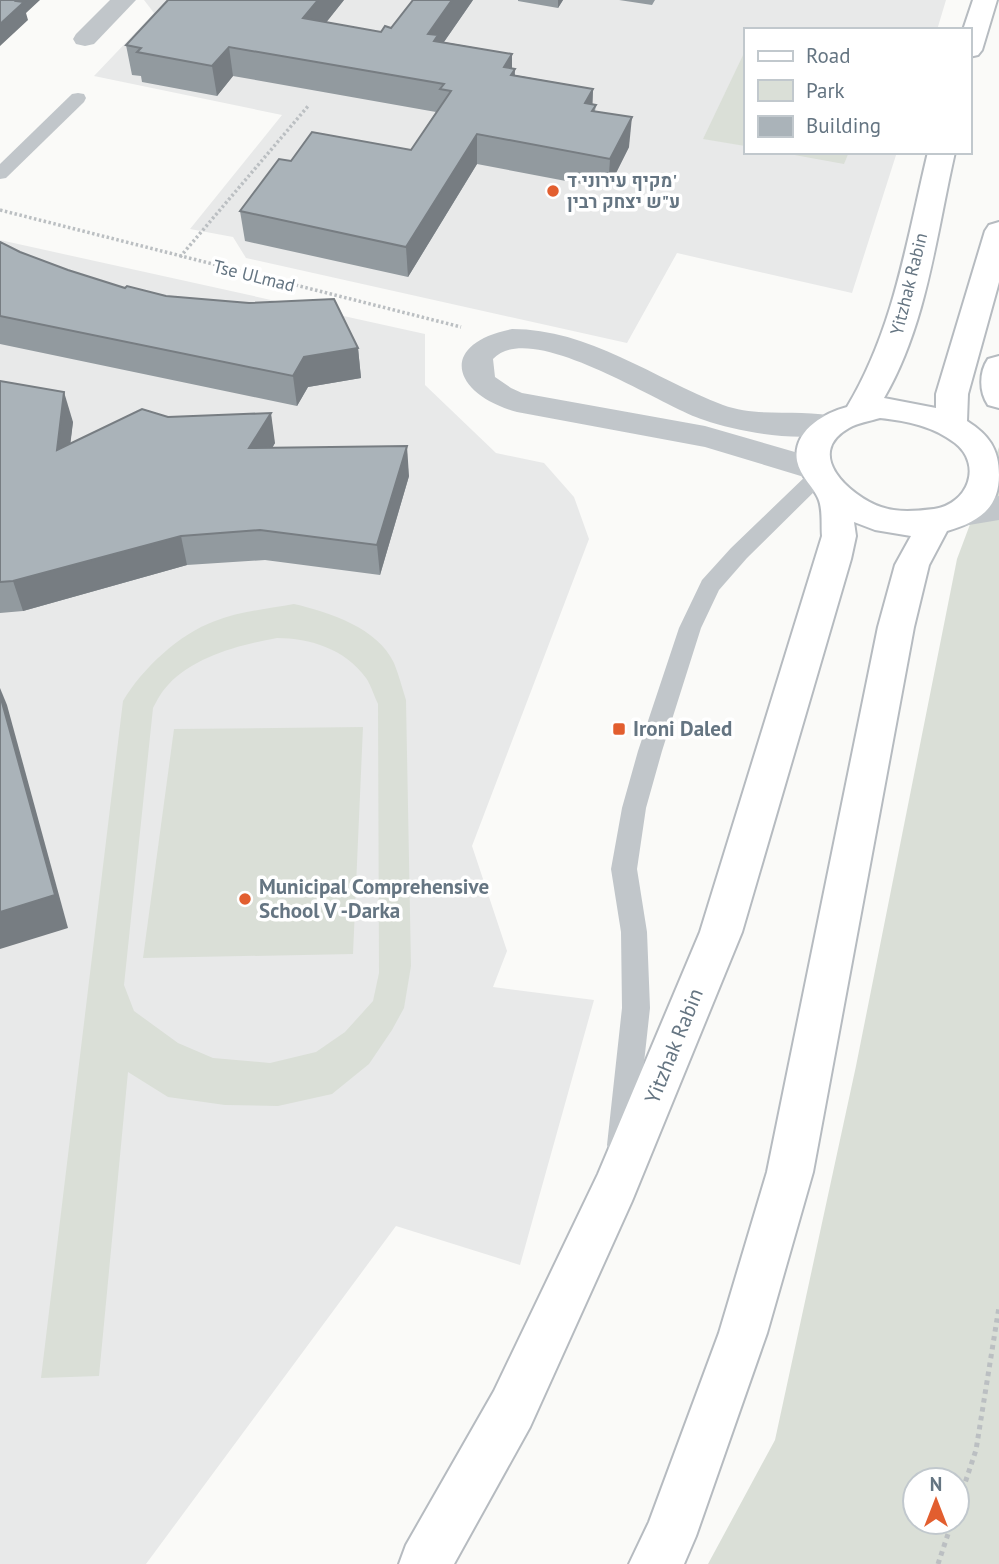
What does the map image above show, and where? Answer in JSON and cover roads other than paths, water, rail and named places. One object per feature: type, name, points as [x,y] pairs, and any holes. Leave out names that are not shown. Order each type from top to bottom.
[{"type":"main road","points":[[971,44],[985,0]]},
{"type":"main road","name":"Yitzhak Rabin","points":[[861,410],[881,377],[898,332],[942,154]]},
{"type":"main road","points":[[655,1564],[670,1536],[743,1333],[790,1172],[896,627],[912,565],[922,542],[946,519],[973,505],[983,492],[987,476],[984,460],[952,394],[999,231]]},
{"type":"main road","points":[[999,366],[999,398]]},
{"type":"main road","points":[[946,519],[892,523],[861,513],[822,481],[814,445],[829,425],[861,410],[898,408],[935,416],[975,443]]},
{"type":"main road","name":"Yitzhak Rabin","points":[[425,1564],[512,1409],[616,1186],[721,933],[834,559],[839,536],[822,481]]},
{"type":"street","points":[[85,39],[124,0]]},
{"type":"street","points":[[589,376],[581,351],[559,345],[509,339],[492,342],[478,357],[477,377],[497,395],[517,402],[768,452],[822,481]]},
{"type":"street","points":[[554,409],[589,376]]},
{"type":"street","points":[[589,376],[734,419],[776,425],[829,425]]},
{"type":"street","points":[[946,519],[999,508]]},
{"type":"lane","points":[[0,174],[78,98]]},
{"type":"lane","points":[[616,1186],[636,1008],[634,932],[624,869],[634,808],[650,751],[690,628],[710,586],[739,553],[822,481]]},
{"type":"place","name":"מקיף עירוני ד' ע\"ש יצחק רבין","points":[[553,191]]},
{"type":"place","name":"Ironi Daled","points":[[619,729]]},
{"type":"place","name":"Municipal Comprehensive School V -Darka","points":[[245,899]]}]
